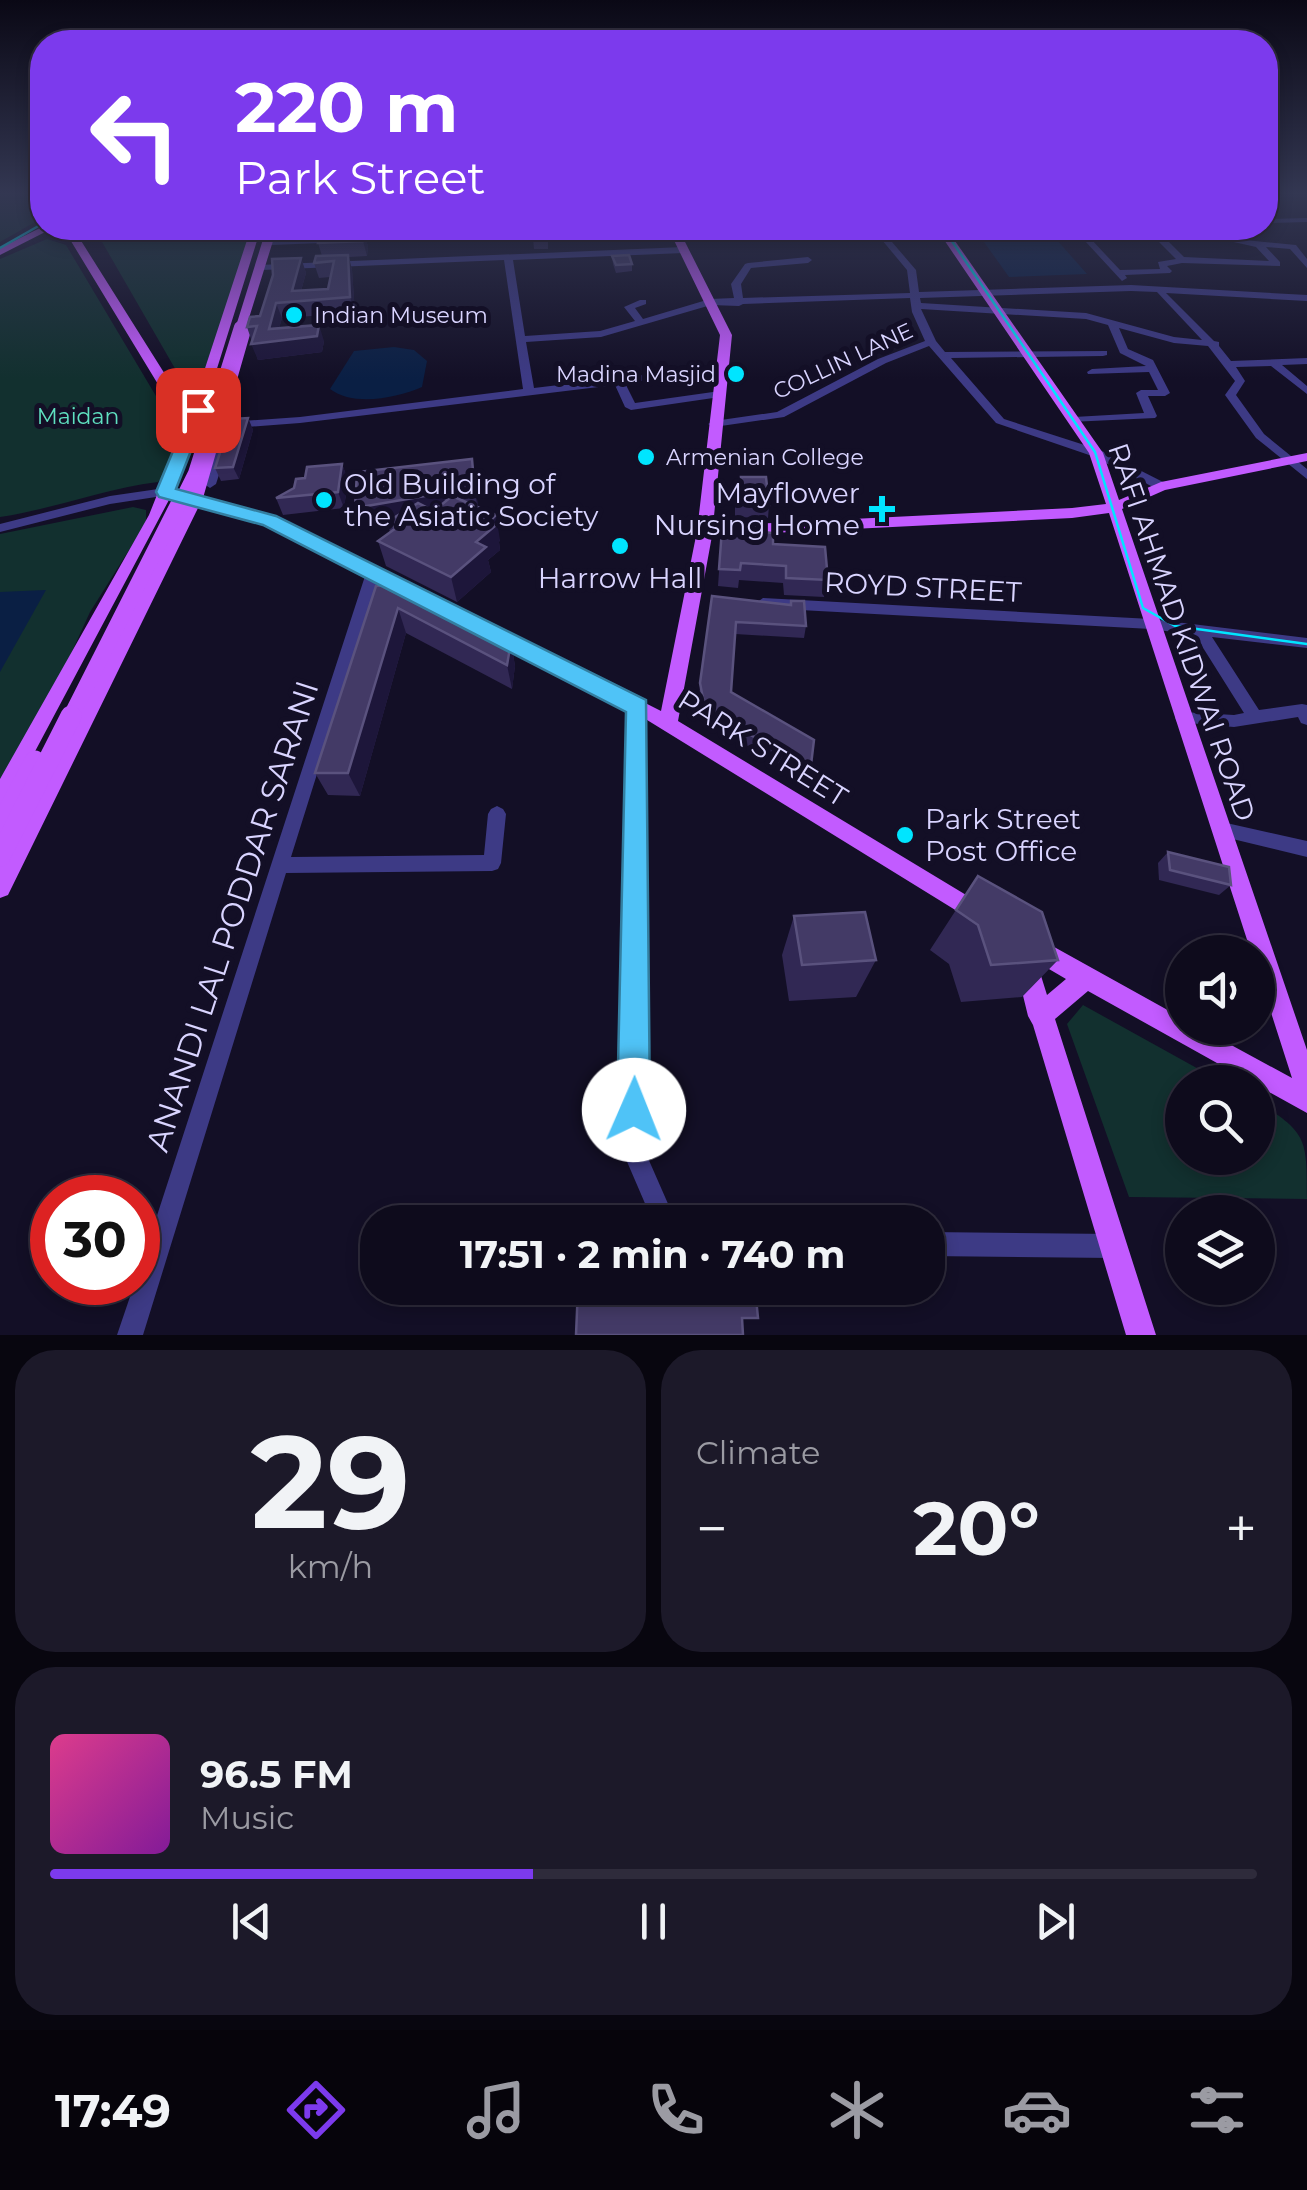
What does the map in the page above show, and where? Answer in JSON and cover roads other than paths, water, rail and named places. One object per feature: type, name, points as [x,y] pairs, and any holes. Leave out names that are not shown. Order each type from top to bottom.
[{"type":"main road","points":[[88,254],[191,427]]},
{"type":"main road","points":[[0,798],[165,492],[191,427],[244,266],[252,254]]},
{"type":"main road","points":[[0,827],[184,474],[258,254]]},
{"type":"main road","points":[[0,856],[186,490],[259,254]]},
{"type":"main road","points":[[0,888],[196,498],[224,426],[263,254]]},
{"type":"main road","points":[[668,724],[705,531],[714,424],[725,368],[726,335],[686,254]]},
{"type":"main road","name":"RAFI AHMAD KIDWAI ROAD","points":[[959,254],[1096,452],[1307,1086]]},
{"type":"main road","points":[[705,531],[1113,508],[1161,486],[1300,459]]},
{"type":"main road","points":[[165,492],[270,521],[427,600]]},
{"type":"main road","name":"PARK STREET","points":[[474,624],[668,724],[1011,935],[1307,1100]]},
{"type":"main road","points":[[64,680],[90,672],[105,682]]},
{"type":"main road","points":[[1011,935],[1140,1335]]},
{"type":"main road","points":[[1040,1016],[1086,978]]},
{"type":"street","points":[[458,259],[459,254]]},
{"type":"street","points":[[262,267],[576,254]]},
{"type":"street","points":[[898,254],[911,270],[917,306],[930,342],[1000,420],[1096,452],[1161,486]]},
{"type":"street","points":[[1101,254],[1130,288]]},
{"type":"street","points":[[1176,254],[1182,260]]},
{"type":"street","points":[[1118,273],[1167,271],[1161,264],[1182,260],[1277,264],[1268,254]]},
{"type":"street","points":[[508,257],[529,392]]},
{"type":"street","points":[[738,302],[736,284],[748,266],[808,260]]},
{"type":"street","points":[[523,339],[582,337],[710,302],[1130,288],[1160,293],[1307,298]]},
{"type":"street","points":[[1160,293],[1216,344],[1230,364],[1240,381],[1230,395],[1260,436],[1300,459],[1307,475]]},
{"type":"street","points":[[641,323],[629,307],[643,302]]},
{"type":"street","points":[[917,306],[1112,322],[1174,340],[1216,344]]},
{"type":"street","points":[[1074,420],[1151,416],[1142,393],[1164,393],[1150,362],[1124,351],[1112,322]]},
{"type":"street","name":"COLLIN LANE","points":[[714,424],[780,415],[882,361],[930,342]]},
{"type":"street","points":[[1295,348],[1307,361]]},
{"type":"street","points":[[941,355],[1104,352]]},
{"type":"street","points":[[1230,364],[1307,361]]},
{"type":"street","points":[[1276,364],[1307,391]]},
{"type":"street","points":[[191,427],[725,368]]},
{"type":"street","points":[[1092,372],[1152,369]]},
{"type":"street","points":[[620,382],[631,407],[720,394]]},
{"type":"street","points":[[210,484],[224,426]]},
{"type":"street","points":[[0,528],[110,500],[165,492]]},
{"type":"street","name":"ANANDI LAL PODDAR SARANI","points":[[130,1335],[373,573]]},
{"type":"street","points":[[693,600],[712,600]]},
{"type":"street","name":"ROYD STREET","points":[[750,602],[1151,624],[1307,643]]},
{"type":"street","points":[[1199,630],[1256,716]]},
{"type":"street","points":[[638,707],[633,1150],[657,1205]]},
{"type":"street","points":[[1182,718],[1234,721],[1302,710],[1307,719]]},
{"type":"street","points":[[280,865],[492,863],[497,814]]},
{"type":"street","points":[[1222,830],[1307,849]]},
{"type":"street","points":[[945,1244],[1114,1246]]},
{"type":"water","points":[[993,254],[1070,254],[1087,274],[1009,277]]},
{"type":"water","points":[[394,347],[414,350],[427,361],[422,387],[388,397],[363,399],[330,389],[354,351]]},
{"type":"water","points":[[46,590],[0,672],[0,592]]},
{"type":"tram line","points":[[961,254],[1095,452],[1143,608],[1175,626],[1307,644]]},
{"type":"place","name":"Indian Museum","points":[[294,315]]},
{"type":"place","name":"Madina Masjid","points":[[736,374]]},
{"type":"place","name":"Armenian College","points":[[646,457]]},
{"type":"place","name":"Old Building of the Asiatic Society","points":[[324,500]]},
{"type":"place","name":"Mayflower Nursing Home","points":[[882,509]]},
{"type":"place","name":"Harrow Hall","points":[[620,546]]},
{"type":"place","name":"Park Street Post Office","points":[[905,835]]},
{"type":"park label","name":"Maidan","points":[[78,416]]}]
